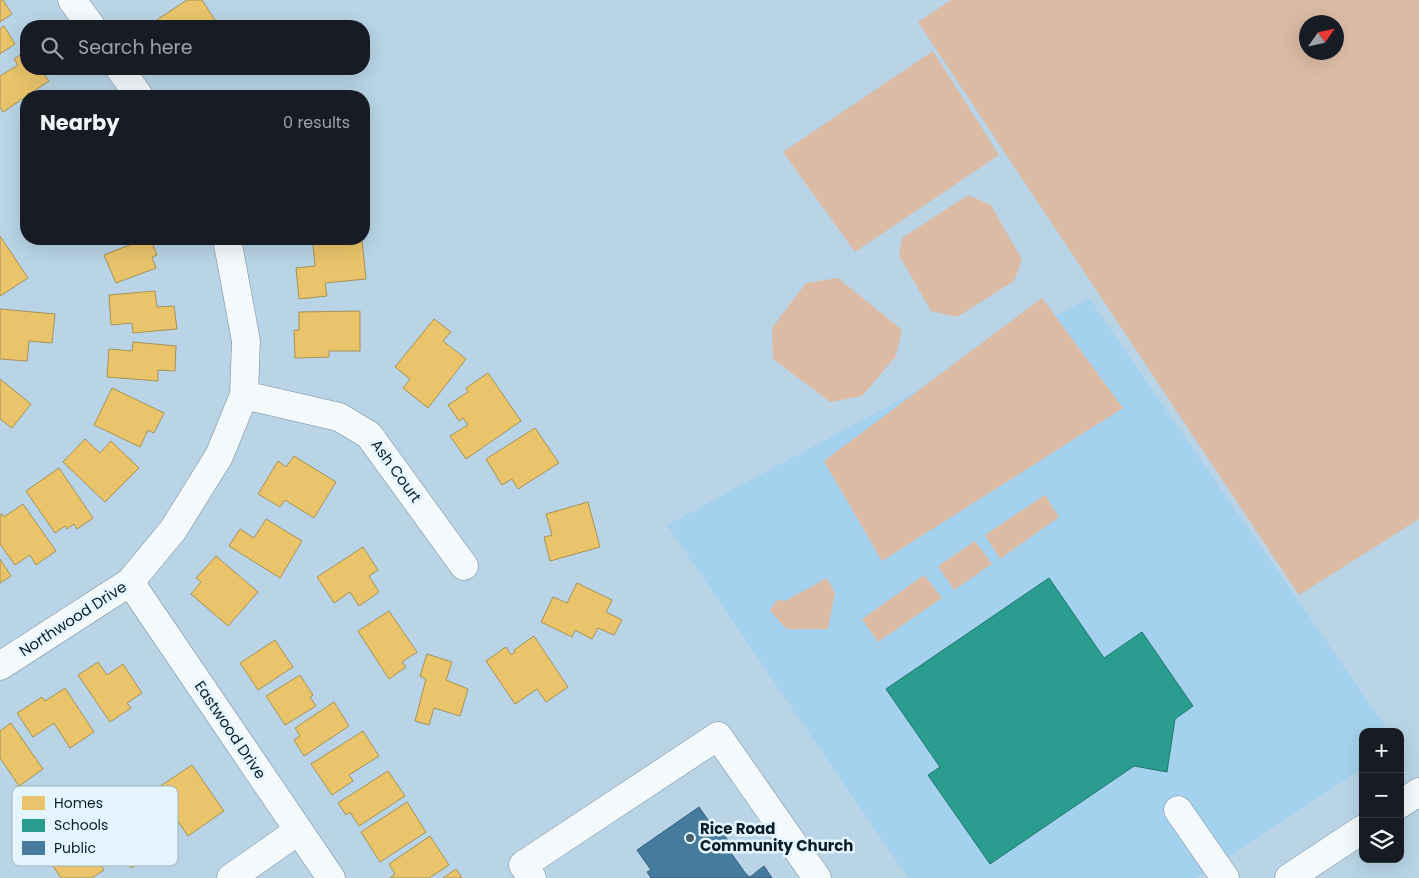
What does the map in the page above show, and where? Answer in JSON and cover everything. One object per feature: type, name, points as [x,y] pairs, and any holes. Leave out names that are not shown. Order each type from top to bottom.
[{"type":"street","points":[[72,0],[86,20]]},
{"type":"street","points":[[124,75],[135,90]]},
{"type":"street","name":"Northwood Drive","points":[[0,666],[130,582],[173,530],[219,456],[244,395],[246,342],[228,245]]},
{"type":"street","name":"Ash Court","points":[[244,395],[339,417],[369,435],[464,566]]},
{"type":"street","name":"Eastwood Drive","points":[[130,582],[331,878]]},
{"type":"street","points":[[532,878],[523,865],[718,736],[817,878]]},
{"type":"street","points":[[1404,801],[1419,792]]},
{"type":"street","points":[[1178,810],[1225,878]]},
{"type":"street","points":[[231,878],[298,831]]},
{"type":"street","points":[[1289,878],[1359,832]]},
{"type":"shaded area","points":[[951,0],[1419,0],[1419,519],[1299,595],[918,22]]},
{"type":"shaded area","points":[[933,51],[999,155],[855,252],[783,152]]},
{"type":"shaded area","points":[[968,195],[991,205],[1022,260],[1014,281],[957,317],[931,311],[899,255],[902,238]]},
{"type":"shaded area","points":[[838,278],[902,330],[896,356],[862,396],[830,402],[773,359],[772,328],[806,283]]},
{"type":"shaded area","points":[[1042,298],[1123,408],[882,561],[824,461]]},
{"type":"shaded area","points":[[1089,298],[1386,728],[1359,728],[1359,771],[1196,878],[908,878],[667,525]]},
{"type":"shaded area","points":[[1045,495],[1059,517],[1000,559],[985,535]]},
{"type":"shaded area","points":[[975,541],[992,564],[954,590],[938,566]]},
{"type":"shaded area","points":[[924,575],[942,598],[878,642],[862,619]]},
{"type":"shaded area","points":[[827,578],[835,593],[828,629],[786,629],[770,610],[777,600],[785,601]]},
{"type":"building: Homes","points":[[0,0],[3,0],[12,14],[0,22]]},
{"type":"building: Homes","points":[[187,0],[202,0],[215,20],[157,20]]},
{"type":"building: Homes","points":[[4,26],[15,44],[0,54],[0,29]]},
{"type":"building: Homes","points":[[20,55],[20,75],[44,75],[49,81],[36,90],[20,90],[20,101],[3,112],[0,107],[0,76],[18,65],[14,59]]},
{"type":"building: Homes","points":[[0,236],[28,278],[0,296]]},
{"type":"building: Homes","points":[[129,245],[153,245],[157,255],[152,257],[156,268],[116,283],[104,255]]},
{"type":"building: Homes","points":[[313,245],[363,245],[366,279],[325,283],[327,296],[299,299],[296,268],[315,266]]},
{"type":"building: Homes","points":[[155,291],[157,307],[174,306],[177,329],[133,333],[132,323],[111,325],[109,295]]},
{"type":"building: Homes","points":[[0,309],[55,314],[52,343],[29,341],[27,361],[0,359]]},
{"type":"building: Homes","points":[[360,311],[360,351],[329,351],[329,357],[295,358],[294,330],[299,330],[299,312]]},
{"type":"building: Homes","points":[[434,319],[451,332],[443,341],[466,359],[428,408],[403,388],[410,379],[395,367]]},
{"type":"building: Homes","points":[[133,342],[176,346],[175,371],[158,370],[158,381],[107,377],[109,349],[132,351]]},
{"type":"building: Homes","points":[[488,373],[521,421],[466,459],[450,436],[468,425],[463,418],[459,421],[448,405],[468,392],[466,388]]},
{"type":"building: Homes","points":[[0,379],[31,404],[12,428],[0,419]]},
{"type":"building: Homes","points":[[112,388],[164,413],[154,433],[148,430],[140,447],[94,425]]},
{"type":"building: Homes","points":[[535,428],[559,463],[518,489],[512,479],[502,485],[486,459]]},
{"type":"building: Homes","points":[[85,439],[100,453],[111,441],[139,468],[105,502],[63,462]]},
{"type":"building: Homes","points":[[294,456],[336,482],[314,518],[285,500],[280,507],[258,494],[278,461],[286,467]]},
{"type":"building: Homes","points":[[59,468],[93,518],[77,529],[74,524],[67,529],[65,526],[55,533],[26,491]]},
{"type":"building: Homes","points":[[588,502],[600,547],[550,561],[544,537],[552,535],[546,514]]},
{"type":"building: Homes","points":[[23,504],[56,551],[36,565],[30,555],[15,565],[0,544],[0,515],[2,514],[4,517]]},
{"type":"building: Homes","points":[[266,519],[302,541],[280,578],[229,546],[240,529],[254,538]]},
{"type":"building: Homes","points":[[363,547],[378,570],[369,576],[379,592],[359,606],[350,592],[334,603],[317,577]]},
{"type":"building: Homes","points":[[216,556],[258,592],[228,626],[191,594],[201,582],[196,578]]},
{"type":"building: Homes","points":[[0,559],[11,576],[0,583]]},
{"type":"building: Homes","points":[[577,583],[612,600],[606,612],[622,620],[614,635],[598,628],[592,639],[575,630],[572,637],[541,622],[553,597],[567,603]]},
{"type":"building: Homes","points":[[389,611],[417,652],[402,662],[406,667],[389,679],[358,631]]},
{"type":"building: Homes","points":[[534,636],[568,687],[546,702],[537,689],[515,704],[486,661],[506,647],[511,655],[515,652],[514,650]]},
{"type":"building: Homes","points":[[275,640],[293,667],[258,690],[240,663]]},
{"type":"building: Homes","points":[[427,654],[452,662],[446,680],[468,689],[460,716],[434,708],[429,725],[415,721],[426,679],[420,676]]},
{"type":"building: Homes","points":[[98,662],[107,675],[123,664],[142,693],[127,703],[131,708],[110,722],[78,675]]},
{"type":"building: Homes","points":[[300,675],[313,695],[310,697],[316,706],[285,725],[266,696]]},
{"type":"building: Homes","points":[[65,688],[94,732],[70,748],[54,723],[33,737],[17,713],[42,697],[45,701]]},
{"type":"building: Homes","points":[[334,702],[349,726],[304,756],[294,740],[300,736],[295,728]]},
{"type":"building: Homes","points":[[11,723],[43,769],[19,786],[0,758],[0,731]]},
{"type":"building: Homes","points":[[363,731],[379,756],[349,775],[353,781],[332,795],[311,764]]},
{"type":"building: Homes","points":[[192,765],[224,811],[188,836],[178,821],[178,786],[160,786]]},
{"type":"building: Homes","points":[[388,771],[405,796],[359,826],[350,812],[346,815],[338,803]]},
{"type":"building: Homes","points":[[407,802],[426,832],[380,862],[361,832]]},
{"type":"building: Homes","points":[[430,836],[449,865],[429,878],[390,878],[395,874],[389,864]]},
{"type":"building: Homes","points":[[53,866],[101,866],[104,870],[92,878],[61,878]]},
{"type":"building: Homes","points":[[456,869],[462,878],[443,878]]},
{"type":"building: Schools","points":[[1049,578],[1104,658],[1142,632],[1193,706],[1175,719],[1167,772],[1134,766],[990,864],[928,775],[940,767],[886,689]]},
{"type":"building: Public","name":"Rice Road Community Church","points":[[699,807],[713,827],[717,824],[735,851],[731,853],[746,874],[750,877],[764,866],[772,878],[651,878],[647,872],[651,870],[637,850]]},
{"type":"place","name":"Rice Road Community Church","points":[[690,838]]}]
